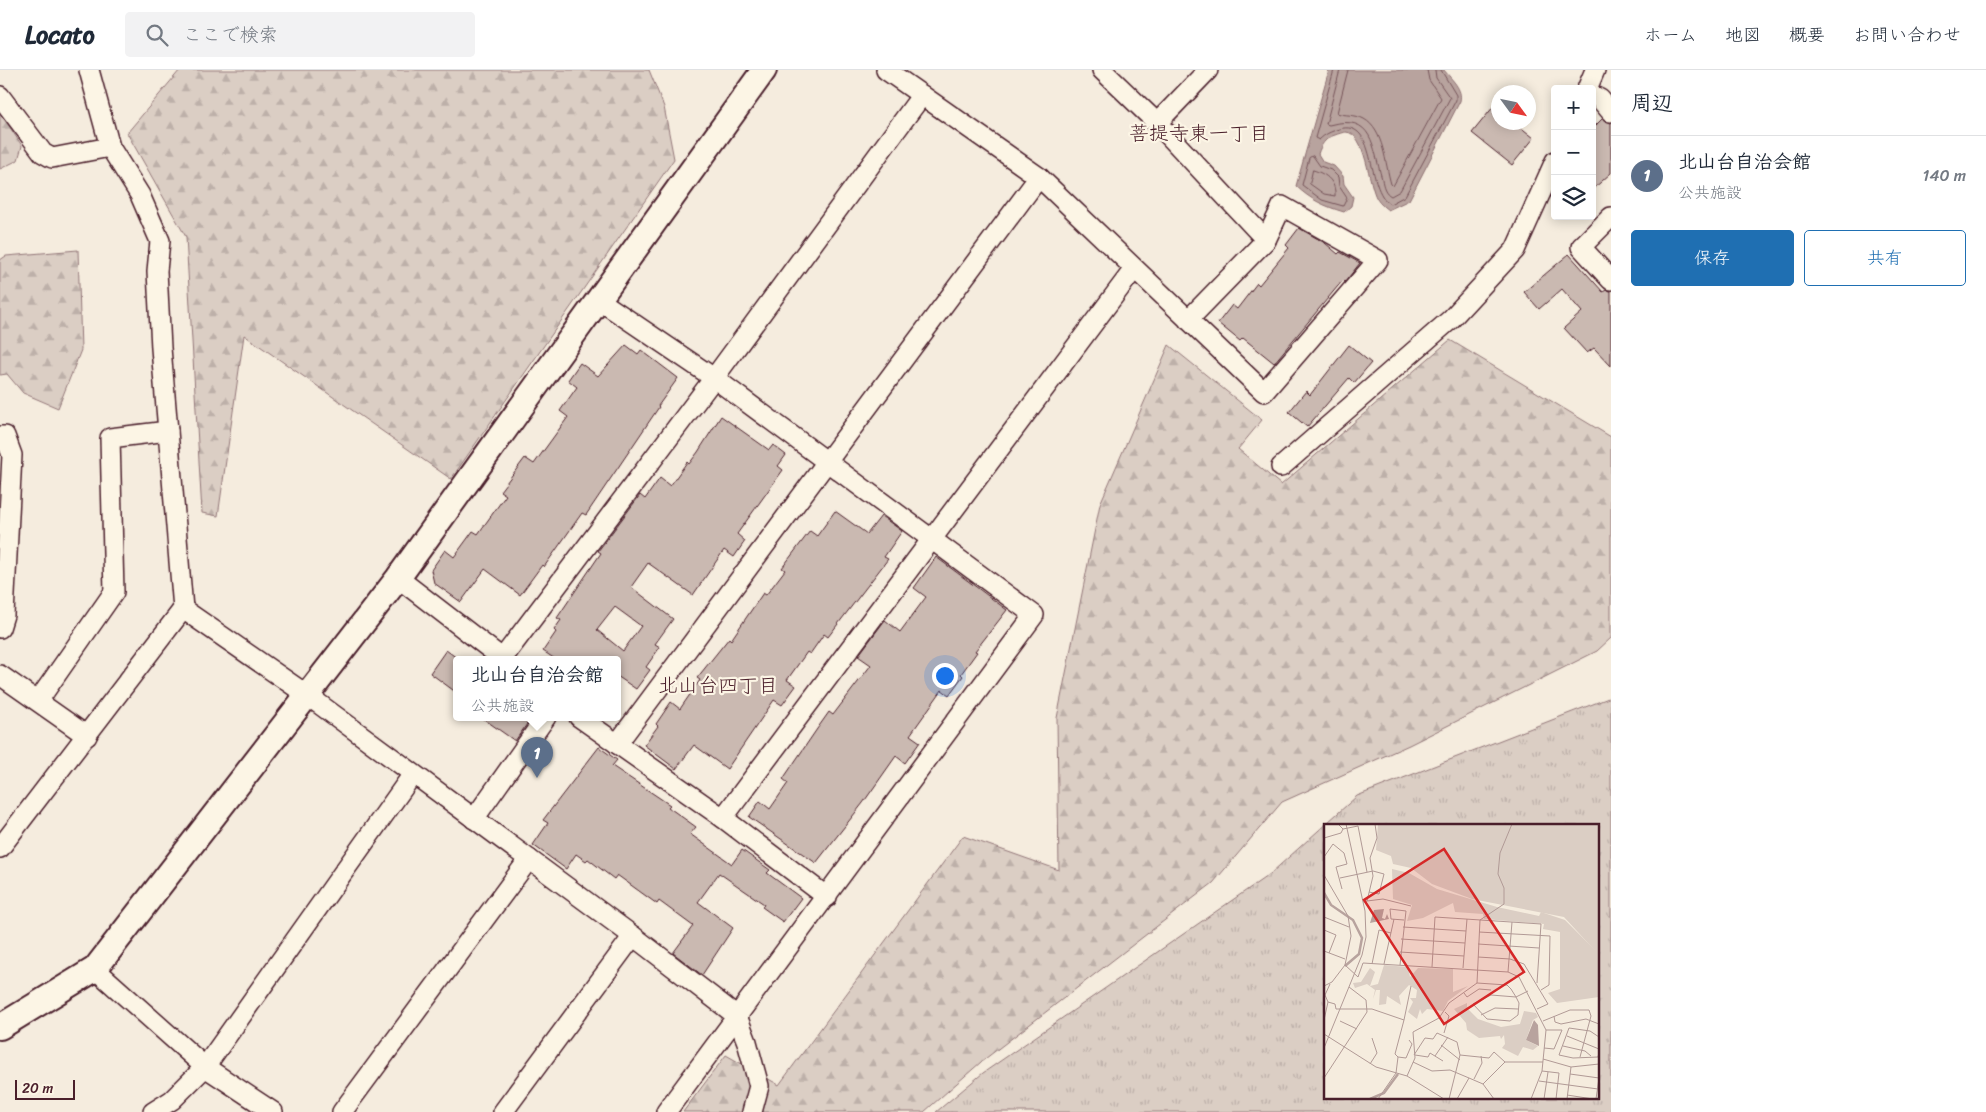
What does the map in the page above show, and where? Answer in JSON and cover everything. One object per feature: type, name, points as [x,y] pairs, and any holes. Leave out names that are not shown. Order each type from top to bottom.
[{"type":"street","points":[[0,848],[183,609],[158,280],[160,242],[140,195],[110,147],[89,70]]},
{"type":"street","points":[[0,1027],[96,969],[398,578],[764,70]]},
{"type":"street","points":[[886,70],[1039,177],[1134,269],[1264,392],[1378,260],[1282,206],[1266,240],[1188,320]]},
{"type":"street","points":[[1102,70],[1157,123],[1266,240]]},
{"type":"street","points":[[1157,123],[1208,70]]},
{"type":"street","points":[[1589,85],[1595,70]]},
{"type":"street","points":[[505,656],[714,378],[922,95]]},
{"type":"street","points":[[0,96],[43,154],[52,158],[110,147]]},
{"type":"street","points":[[1596,97],[1611,112]]},
{"type":"street","points":[[1281,467],[1451,319],[1515,250],[1551,170]]},
{"type":"street","points":[[618,744],[1039,177]]},
{"type":"street","points":[[1611,217],[1581,247],[1611,280]]},
{"type":"street","points":[[723,818],[1134,269]]},
{"type":"street","points":[[599,300],[714,378],[1034,615],[666,1112]]},
{"type":"street","points":[[38,701],[114,592],[110,438],[168,431]]},
{"type":"street","points":[[0,436],[5,436],[12,455],[4,615],[0,628]]},
{"type":"street","points":[[398,578],[499,656]]},
{"type":"street","points":[[183,609],[307,695],[633,936],[737,1016],[747,1042],[759,1086],[752,1112]]},
{"type":"street","points":[[0,675],[87,736]]},
{"type":"street","points":[[474,819],[543,721]]},
{"type":"street","points":[[586,721],[723,818],[826,897]]},
{"type":"street","points":[[153,1112],[172,1100],[205,1067],[413,774]]},
{"type":"street","points":[[342,1112],[529,859]]},
{"type":"street","points":[[503,1112],[633,936]]},
{"type":"street","points":[[96,969],[205,1067],[273,1112]]},
{"type":"green space","points":[[180,70],[649,70],[664,107],[674,159],[451,479],[244,335],[218,516],[202,513],[186,237],[127,133]]},
{"type":"green space","points":[[0,112],[22,146],[18,160],[0,169]]},
{"type":"green space","points":[[78,250],[81,350],[58,408],[23,393],[7,374],[0,375],[0,260],[6,256]]},
{"type":"green space","points":[[1450,340],[1611,437],[1611,638],[1597,651],[1409,745],[1282,802],[1213,883],[981,1062],[924,1112],[683,1112],[726,1055],[779,1085],[963,836],[1059,870],[1057,718],[1100,504],[1169,345],[1262,420],[1238,449],[1281,485]]},
{"type":"green space","points":[[1611,697],[1611,1112],[936,1112],[983,1073],[1270,874],[1324,826],[1324,1100],[1598,1100],[1598,824],[1326,824],[1357,796]]},
{"type":"water","points":[[1329,70],[1444,70],[1456,85],[1460,92],[1460,101],[1409,200],[1388,210],[1381,204],[1374,192],[1366,160],[1358,141],[1353,135],[1346,132],[1326,140],[1318,154],[1323,162],[1334,166],[1343,176],[1344,184],[1353,197],[1351,206],[1344,212],[1330,207],[1313,199],[1296,186]]},
{"type":"building","points":[[1491,110],[1491,130],[1524,130],[1534,138],[1512,165],[1472,133]]},
{"type":"building","points":[[1602,119],[1611,123],[1611,173],[1596,186],[1596,130],[1596,125]]},
{"type":"building","points":[[1299,228],[1325,243],[1338,254],[1340,252],[1360,263],[1345,282],[1343,280],[1274,363],[1243,338],[1240,341],[1218,323],[1232,305],[1237,309],[1257,283],[1259,285],[1289,248],[1286,245]]},
{"type":"building","points":[[1569,254],[1603,292],[1606,290],[1611,291],[1611,366],[1594,348],[1587,353],[1564,328],[1582,312],[1562,289],[1539,309],[1524,292]]},
{"type":"building","points":[[626,345],[638,354],[641,350],[678,378],[586,515],[582,513],[544,567],[542,565],[520,595],[485,569],[461,602],[434,583],[431,570],[445,550],[454,557],[473,531],[478,534],[506,495],[500,491],[525,458],[534,464],[568,417],[560,411],[577,387],[568,380],[580,363],[598,376]]},
{"type":"building","points":[[1349,345],[1371,363],[1354,383],[1349,378],[1307,427],[1289,412],[1306,391],[1310,395]]},
{"type":"building","points":[[721,416],[769,450],[773,445],[786,455],[778,466],[783,470],[737,534],[745,541],[734,557],[724,550],[693,595],[648,563],[631,587],[673,619],[655,644],[660,647],[646,667],[650,670],[636,689],[621,679],[621,656],[550,656],[543,651],[556,632],[554,630],[561,620],[557,618],[601,553],[598,551],[640,495],[645,499],[660,478],[670,486],[687,462],[689,464]],"holes":[[[615,607],[641,626],[623,651],[597,630]]]},
{"type":"building","points":[[835,511],[867,534],[881,516],[902,531],[884,557],[888,559],[828,637],[824,634],[810,654],[807,652],[787,680],[796,686],[782,705],[774,700],[727,769],[694,745],[676,769],[644,745],[658,726],[656,724],[671,702],[680,709],[700,680],[697,678],[729,638],[731,640],[763,593],[766,595],[785,570],[782,568],[810,531],[817,536]]},
{"type":"building","points":[[936,557],[1007,610],[975,651],[977,652],[961,674],[963,676],[949,695],[942,690],[910,735],[920,742],[905,763],[896,756],[863,803],[816,863],[749,817],[760,801],[770,809],[788,783],[783,779],[817,729],[829,712],[833,715],[871,665],[858,656],[885,620],[900,632],[926,597],[914,588]]},
{"type":"building","points":[[446,650],[454,656],[453,690],[430,673]]},
{"type":"building","points":[[487,721],[529,721],[515,741]]},
{"type":"building","points":[[599,747],[617,760],[612,766],[670,805],[668,807],[696,827],[690,834],[732,864],[742,850],[770,870],[767,873],[801,898],[783,922],[762,907],[764,904],[719,873],[698,902],[733,928],[702,975],[673,953],[693,926],[659,901],[657,904],[617,875],[614,879],[588,859],[586,861],[576,854],[566,869],[533,845],[548,823],[543,820]]},
{"type":"place","name":"北山台自治会館","points":[[537,778]]},
{"type":"district","name":"菩提寺東一丁目","points":[[1199,133]]},
{"type":"district","name":"北山台四丁目","points":[[718,685]]}]
